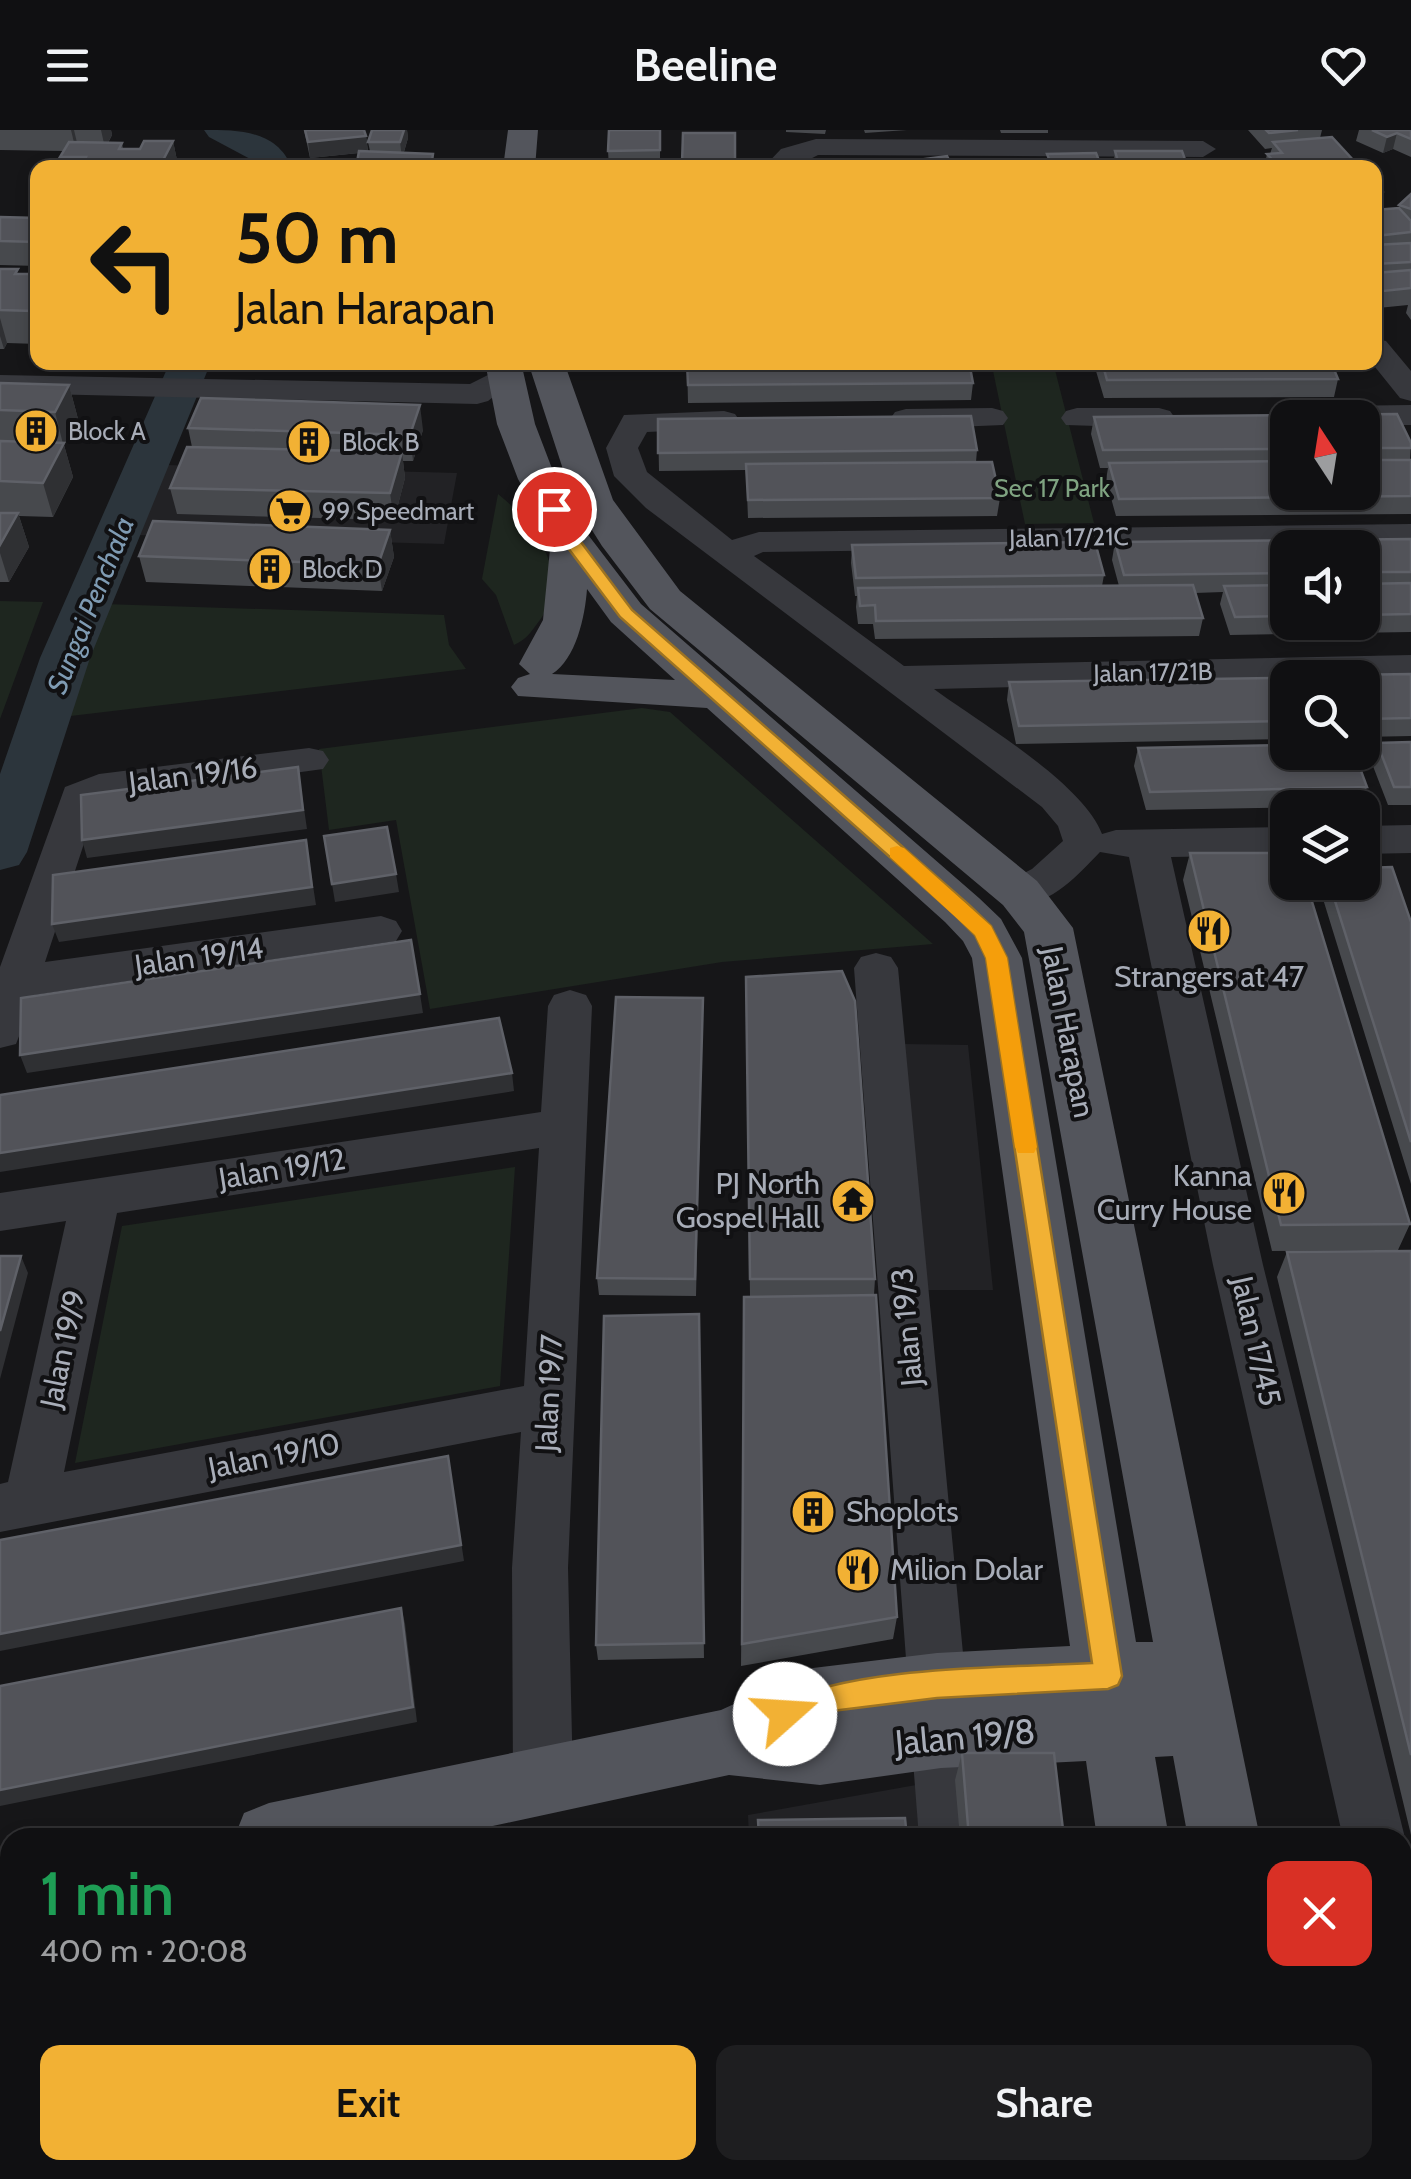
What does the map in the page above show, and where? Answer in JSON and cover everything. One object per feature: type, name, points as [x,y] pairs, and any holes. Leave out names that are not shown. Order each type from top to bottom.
[{"type":"main road","points":[[520,160],[524,130]]},
{"type":"main road","name":"Jalan Harapan","points":[[549,370],[594,500],[616,537],[666,600],[1020,893],[1048,928],[1222,1828]]},
{"type":"main road","name":"Jalan Harapan","points":[[495,378],[537,479],[570,540],[626,613],[962,910],[983,931],[996,958],[1131,1828]]},
{"type":"main road","points":[[570,540],[564,620],[537,676],[718,695]]},
{"type":"main road","name":"Jalan 19/8","points":[[317,1828],[728,1742],[820,1752],[939,1710],[1197,1697]]},
{"type":"street","points":[[785,160],[816,147],[991,158],[1203,149]]},
{"type":"street","points":[[1390,355],[1411,391]]},
{"type":"street","points":[[0,384],[198,388],[495,378]]},
{"type":"street","points":[[1380,415],[1411,415]]},
{"type":"street","points":[[1077,418],[1195,417]]},
{"type":"street","points":[[873,419],[992,418]]},
{"type":"street","points":[[754,420],[635,422],[622,448],[631,476],[1056,798],[1077,822],[1085,844]]},
{"type":"street","name":"Jalan 17/21C","points":[[729,553],[760,542],[1411,534]]},
{"type":"street","name":"Jalan 17/21B","points":[[894,678],[1411,666]]},
{"type":"street","name":"Jalan 19/16","points":[[16,982],[79,796],[99,788],[309,760]]},
{"type":"street","points":[[1380,840],[1411,839]]},
{"type":"street","points":[[1020,893],[1047,878],[1085,844],[1270,841]]},
{"type":"street","name":"Jalan 17/45","points":[[1147,843],[1238,1266],[1372,1828]]},
{"type":"street","name":"Jalan 19/14","points":[[16,982],[381,931]]},
{"type":"street","name":"Jalan 19/3","points":[[876,968],[949,1828]]},
{"type":"street","points":[[0,1032],[16,982]]},
{"type":"street","name":"Jalan 19/7","points":[[543,1781],[540,1568],[570,1006]]},
{"type":"street","name":"Jalan 19/12","points":[[0,1212],[564,1126]]},
{"type":"street","name":"Jalan 19/9","points":[[16,1505],[96,1197]]},
{"type":"street","name":"Jalan 19/10","points":[[16,1505],[549,1404]]},
{"type":"shaded area","points":[[167,465],[457,473],[444,544],[136,535]]},
{"type":"shaded area","points":[[903,1044],[968,1045],[993,1290],[920,1290]]},
{"type":"shaded area","points":[[916,1785],[918,1828],[749,1828],[748,1815]]},
{"type":"green space","name":"Sec 17 Park","points":[[993,370],[1055,370],[1094,523],[1025,524]]},
{"type":"green space","points":[[498,494],[535,533],[544,548],[553,582],[542,617],[527,637],[514,645],[496,595],[482,579]]},
{"type":"green space","points":[[0,601],[43,602],[0,719]]},
{"type":"green space","points":[[104,604],[444,615],[449,645],[466,669],[62,717]]},
{"type":"green space","points":[[642,708],[670,712],[933,944],[722,962],[430,1009],[396,820],[329,830],[319,749]]},
{"type":"green space","points":[[515,1167],[500,1386],[75,1463],[122,1226]]},
{"type":"building","points":[[305,130],[364,130],[366,136],[308,142]]},
{"type":"building","points":[[372,130],[404,130],[400,142],[368,142]]},
{"type":"building","points":[[609,130],[660,130],[660,150],[608,151]]},
{"type":"building","points":[[1372,130],[1411,130],[1411,139],[1397,133],[1387,137]]},
{"type":"building","points":[[683,133],[735,133],[735,160],[682,160]]},
{"type":"building","points":[[1332,137],[1353,160],[1273,160],[1267,154],[1282,153],[1273,142]]},
{"type":"building","points":[[144,141],[173,141],[163,160],[60,157],[69,142],[122,143],[119,149],[140,149]]},
{"type":"building","points":[[359,151],[433,154],[432,160],[357,160]]},
{"type":"building","points":[[1115,151],[1182,151],[1185,160],[1118,160]]},
{"type":"building","points":[[1096,153],[1099,160],[1049,160],[1047,154]]},
{"type":"building","points":[[947,156],[949,160],[917,160]]},
{"type":"building","points":[[1411,194],[1411,209],[1399,205]]},
{"type":"building","points":[[1399,208],[1411,221],[1411,232],[1382,235],[1382,209]]},
{"type":"building","points":[[0,217],[30,218],[30,242],[0,241]]},
{"type":"building","points":[[1411,243],[1411,262],[1382,264],[1382,245]]},
{"type":"building","points":[[0,269],[30,274],[30,311],[0,310]]},
{"type":"building","points":[[1411,270],[1411,288],[1383,291],[1382,272]]},
{"type":"building","points":[[687,370],[971,370],[973,383],[688,385]]},
{"type":"building","points":[[1104,370],[1334,370],[1338,379],[1107,380]]},
{"type":"building","points":[[0,383],[69,385],[55,412],[0,410]]},
{"type":"building","points":[[201,398],[420,405],[410,435],[188,428]]},
{"type":"building","points":[[1380,414],[1397,414],[1411,448],[1380,448]]},
{"type":"building","points":[[1270,415],[1270,449],[1103,450],[1094,417]]},
{"type":"building","points":[[971,416],[977,450],[658,453],[658,419]]},
{"type":"building","points":[[0,441],[64,443],[43,483],[0,481]]},
{"type":"building","points":[[187,447],[402,452],[390,493],[170,488]]},
{"type":"building","points":[[1380,460],[1411,460],[1411,496],[1380,496]]},
{"type":"building","points":[[1270,461],[1270,497],[1119,499],[1109,463]]},
{"type":"building","points":[[992,462],[1000,498],[748,500],[746,464]]},
{"type":"building","points":[[0,513],[18,513],[0,545]]},
{"type":"building","points":[[153,521],[390,530],[378,565],[139,556]]},
{"type":"building","points":[[1380,539],[1411,539],[1411,572],[1380,572]]},
{"type":"building","points":[[1270,540],[1270,573],[1124,575],[1115,542]]},
{"type":"building","points":[[1095,542],[1104,575],[856,578],[852,545]]},
{"type":"building","points":[[1411,583],[1411,614],[1380,615],[1380,584]]},
{"type":"building","points":[[1193,585],[1203,618],[876,621],[875,605],[860,606],[858,588]]},
{"type":"building","points":[[1270,585],[1270,616],[1235,617],[1224,586]]},
{"type":"building","points":[[1380,674],[1411,674],[1411,718],[1380,719]]},
{"type":"building","points":[[1270,678],[1270,721],[1019,726],[1009,682]]},
{"type":"building","points":[[1411,742],[1411,787],[1394,787],[1380,743]]},
{"type":"building","points":[[1270,745],[1270,770],[1361,770],[1367,787],[1150,792],[1138,748]]},
{"type":"building","points":[[298,767],[303,810],[82,840],[81,795]]},
{"type":"building","points":[[387,827],[396,874],[332,884],[324,836]]},
{"type":"building","points":[[306,840],[312,887],[52,924],[53,875]]},
{"type":"building","points":[[1190,853],[1270,853],[1270,900],[1311,900],[1410,1224],[1281,1225]]},
{"type":"building","points":[[1380,867],[1392,867],[1411,922],[1411,1142],[1335,900],[1380,900]]},
{"type":"building","points":[[411,940],[420,994],[20,1055],[21,998]]},
{"type":"building","points":[[842,971],[855,1001],[875,1279],[750,1279],[746,977]]},
{"type":"building","points":[[616,997],[703,998],[695,1279],[597,1278]]},
{"type":"building","points":[[499,1018],[512,1073],[0,1153],[0,1095]]},
{"type":"building","points":[[1411,1251],[1411,1755],[1287,1252]]},
{"type":"building","points":[[0,1256],[21,1256],[0,1331]]},
{"type":"building","name":"Shoplots","points":[[876,1295],[897,1617],[742,1644],[744,1297]]},
{"type":"building","points":[[699,1314],[704,1643],[596,1645],[604,1316]]},
{"type":"building","points":[[448,1456],[461,1545],[0,1634],[0,1540]]},
{"type":"building","points":[[401,1608],[413,1707],[0,1790],[0,1686]]},
{"type":"building","points":[[962,1753],[1054,1753],[1063,1828],[968,1828]]},
{"type":"building","points":[[905,1818],[906,1828],[758,1828],[758,1820]]},
{"type":"waterway","name":"Sungai Penchala","points":[[221,130],[269,155],[271,160]]},
{"type":"waterway","name":"Sungai Penchala","points":[[0,852],[65,658],[188,370]]},
{"type":"slow traffic","points":[[897,852],[983,931],[996,958],[1026,1147]]},
{"type":"place","name":"Block A","points":[[36,431]]},
{"type":"place","name":"Block B","points":[[309,442]]},
{"type":"place","name":"99 Speedmart","points":[[290,511]]},
{"type":"place","name":"Block D","points":[[270,569]]},
{"type":"place","name":"Strangers at 47","points":[[1209,931]]},
{"type":"place","name":"Kanna Curry House","points":[[1284,1193]]},
{"type":"place","name":"PJ North Gospel Hall","points":[[853,1201]]},
{"type":"place","name":"Shoplots","points":[[813,1512]]},
{"type":"place","name":"Milion Dolar","points":[[858,1570]]},
{"type":"route","points":[[554,509],[570,540],[626,613],[962,910],[983,931],[996,958],[1108,1676],[937,1685],[813,1700],[785,1714]]}]
